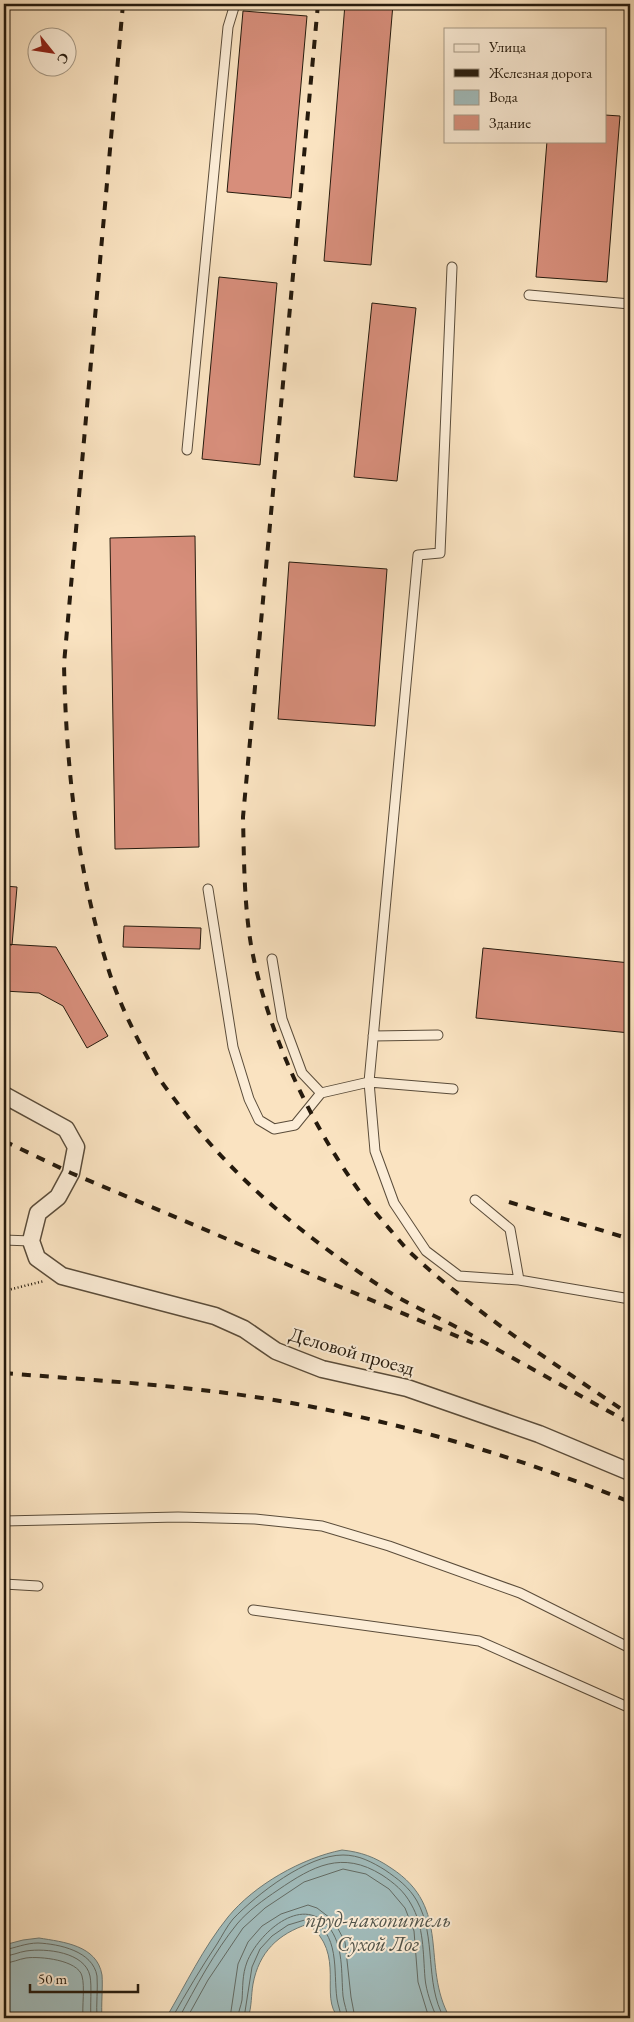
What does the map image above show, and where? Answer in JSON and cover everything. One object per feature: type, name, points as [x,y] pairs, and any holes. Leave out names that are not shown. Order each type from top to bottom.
[{"type":"street","points":[[4,1095],[66,1129],[76,1147],[71,1173],[58,1197],[38,1213],[31,1241],[36,1258],[62,1276]]},
{"type":"street","name":"Деловой проезд","points":[[62,1276],[215,1316],[244,1329],[276,1351],[322,1369],[407,1388],[539,1434],[630,1472]]},
{"type":"lane","points":[[187,450],[228,27],[235,4]]},
{"type":"lane","points":[[452,266],[440,554],[418,555],[369,1082],[375,1151],[394,1203],[426,1250],[458,1276],[519,1280],[630,1299]]},
{"type":"lane","points":[[529,295],[630,304]]},
{"type":"lane","points":[[208,889],[233,1047],[249,1099],[259,1120],[274,1129],[295,1125],[322,1093],[369,1082],[454,1090]]},
{"type":"lane","points":[[272,959],[282,1019],[302,1073],[322,1093]]},
{"type":"lane","points":[[373,1036],[438,1035]]},
{"type":"lane","points":[[475,1200],[510,1229],[519,1280]]},
{"type":"lane","points":[[4,1240],[31,1241]]},
{"type":"lane","points":[[4,1521],[188,1517],[256,1519],[322,1526],[389,1546],[520,1593],[630,1648]]},
{"type":"lane","points":[[4,1584],[38,1586]]},
{"type":"lane","points":[[253,1610],[478,1641],[630,1708]]},
{"type":"path","points":[[4,1291],[62,1276]]},
{"type":"water","name":"пруд-накопитель Сухой Лог","points":[[342,1850],[368,1856],[385,1864],[410,1884],[422,1901],[429,1919],[441,1998],[450,2018],[339,2018],[333,2009],[331,1999],[329,1961],[326,1948],[320,1936],[308,1924],[297,1928],[279,1939],[265,1954],[253,1984],[248,2018],[166,2018],[211,1941],[239,1905],[265,1884],[295,1866]]},
{"type":"water","points":[[39,1938],[78,1947],[93,1957],[99,1965],[102,1975],[102,2018],[4,2018],[4,1945]]},
{"type":"building","points":[[345,4],[393,4],[371,265],[324,261]]},
{"type":"building","points":[[243,11],[307,16],[291,198],[227,192]]},
{"type":"building","points":[[606,115],[620,116],[607,282],[536,277],[547,142],[606,142]]},
{"type":"building","points":[[219,277],[277,283],[260,465],[202,459]]},
{"type":"building","points":[[372,303],[416,308],[397,481],[354,477]]},
{"type":"building","points":[[195,536],[199,847],[115,849],[110,538]]},
{"type":"building","points":[[289,562],[387,569],[375,726],[278,719]]},
{"type":"building","points":[[4,886],[17,887],[12,945],[4,944]]},
{"type":"building","points":[[124,926],[201,928],[200,949],[123,947]]},
{"type":"building","points":[[4,944],[56,947],[108,1036],[87,1048],[63,1006],[39,993],[4,991]]},
{"type":"building","points":[[483,948],[630,963],[630,1033],[476,1018]]},
{"type":"railway","points":[[123,4],[64,664],[67,740],[75,817],[88,894],[112,982],[136,1036],[157,1075],[181,1108],[225,1160],[274,1207],[327,1249],[392,1294],[460,1329],[630,1423]]},
{"type":"railway","points":[[318,4],[243,817],[244,865],[249,929],[259,982],[285,1057],[301,1094],[320,1129],[340,1163],[403,1245],[465,1299],[519,1339],[630,1415]]},
{"type":"railway","points":[[4,1141],[71,1173],[473,1343]]},
{"type":"railway","points":[[509,1202],[630,1239]]},
{"type":"railway","points":[[4,1373],[224,1393],[340,1412],[424,1433],[508,1458],[630,1502]]}]
